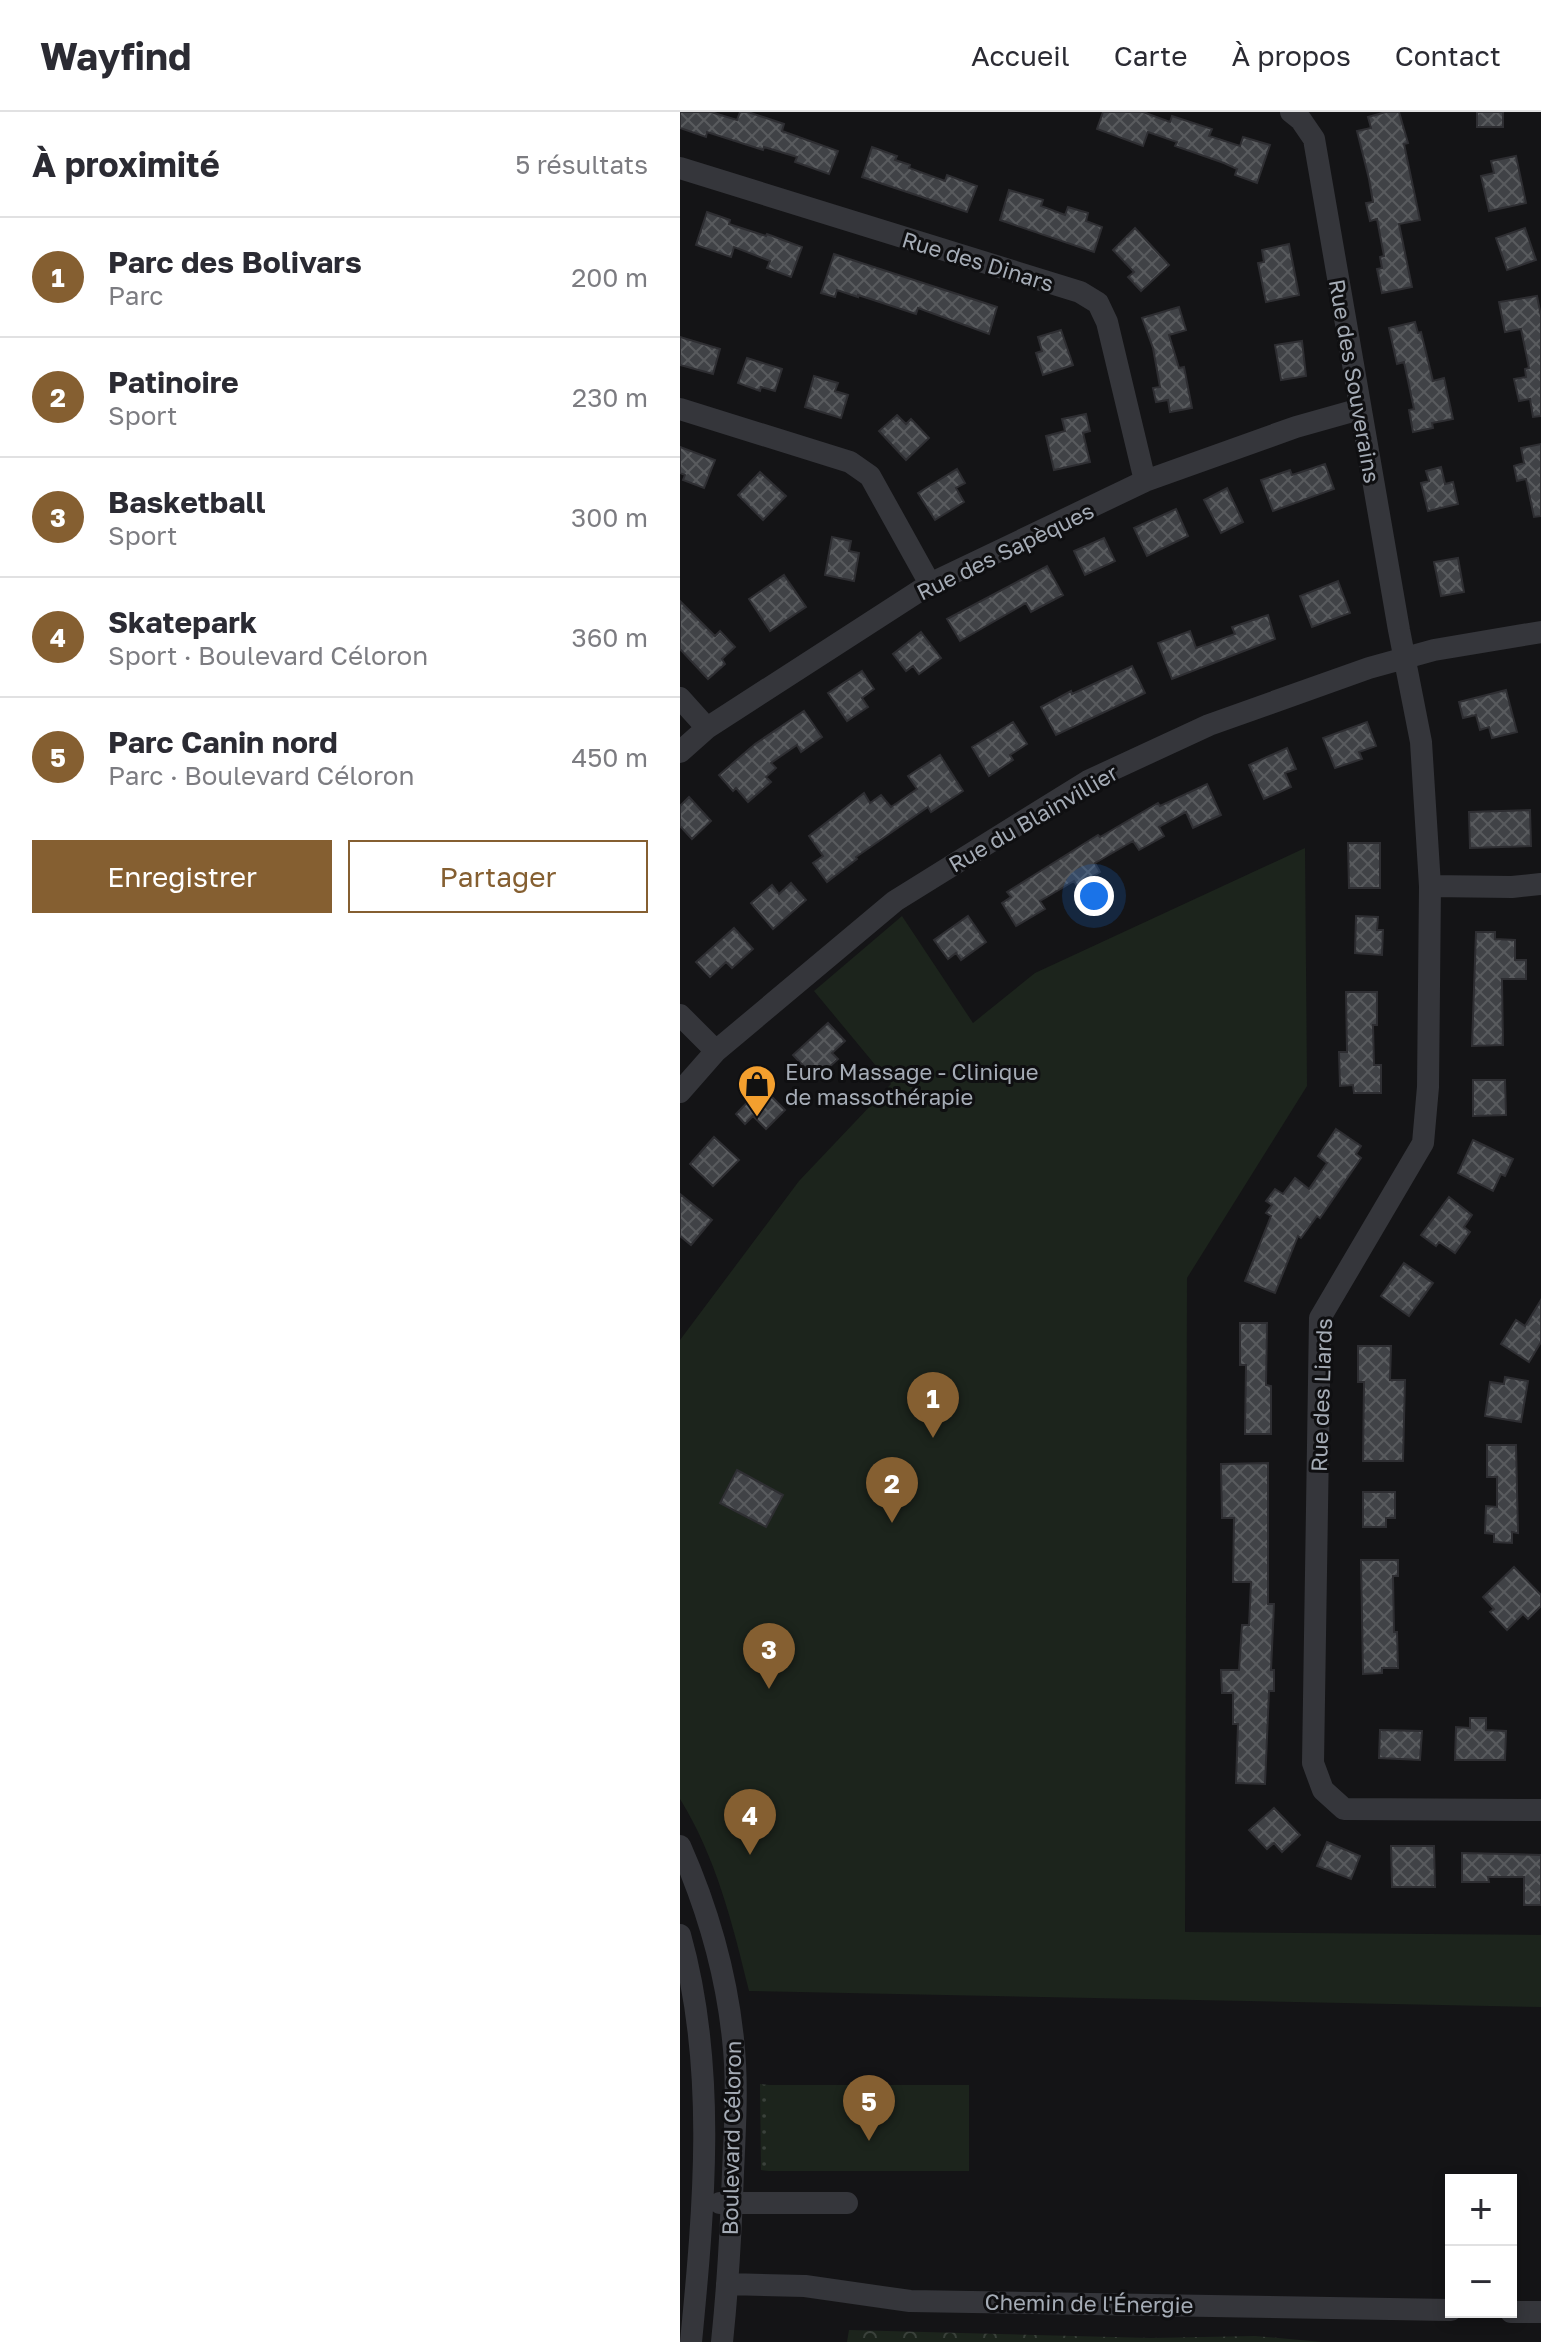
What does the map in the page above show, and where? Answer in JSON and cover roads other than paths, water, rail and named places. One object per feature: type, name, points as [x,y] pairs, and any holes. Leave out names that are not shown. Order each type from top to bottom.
[{"type":"street","name":"Rue des Souverains","points":[[1291,112],[1301,120],[1314,139],[1404,658]]},
{"type":"street","name":"Rue des Dinars","points":[[680,168],[1080,292],[1098,303],[1107,322],[1145,481]]},
{"type":"street","points":[[680,409],[850,462],[870,476],[930,584]]},
{"type":"street","name":"Rue des Sapèques","points":[[680,752],[707,728],[930,584],[1145,481],[1296,427],[1360,409]]},
{"type":"street","name":"Rue du Blainvillier","points":[[680,1092],[716,1051],[895,901],[1088,781],[1209,725],[1369,668],[1434,650],[1541,632]]},
{"type":"street","name":"Rue des Liards","points":[[1404,658],[1421,742],[1430,886],[1428,1087],[1423,1143],[1320,1318],[1313,1763],[1323,1790],[1344,1809],[1541,1810]]},
{"type":"street","points":[[680,698],[707,728]]},
{"type":"street","points":[[1430,886],[1512,887],[1541,884]]},
{"type":"street","points":[[680,1015],[716,1051]]},
{"type":"street","name":"Boulevard Céloron","points":[[680,1847],[712,1935],[730,2015],[736,2079],[732,2203],[722,2342]]},
{"type":"street","name":"Boulevard Céloron","points":[[680,1935],[702,2050],[704,2119],[691,2342]]},
{"type":"street","points":[[701,2202],[847,2203]]},
{"type":"street","name":"Chemin de l'Énergie","points":[[727,2284],[805,2286],[910,2301],[1445,2310]]},
{"type":"street","points":[[1517,2312],[1541,2312]]},
{"type":"place","name":"Euro Massage - Clinique de massothérapie","points":[[757,1118]]},
{"type":"place","name":"Parc des Bolivars","points":[[933,1438]]},
{"type":"place","name":"Patinoire","points":[[892,1523]]},
{"type":"place","name":"Basketball","points":[[769,1689]]},
{"type":"place","name":"Skatepark","points":[[750,1855]]},
{"type":"place","name":"Parc Canin nord","points":[[869,2141]]}]
